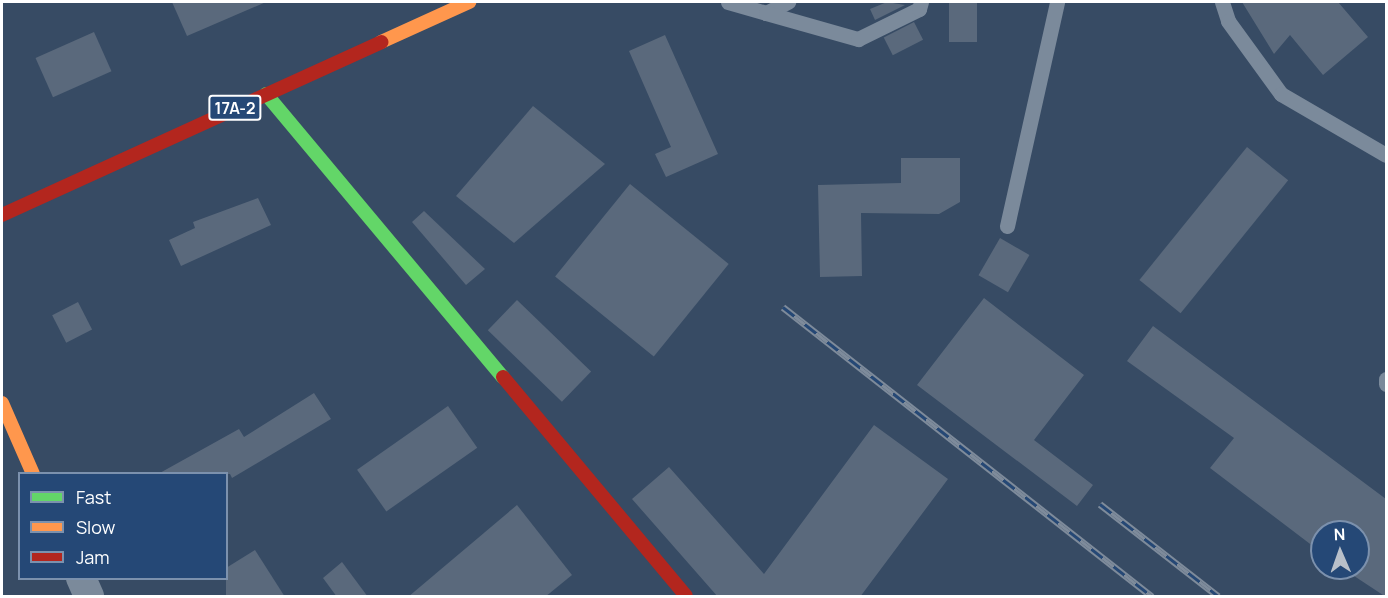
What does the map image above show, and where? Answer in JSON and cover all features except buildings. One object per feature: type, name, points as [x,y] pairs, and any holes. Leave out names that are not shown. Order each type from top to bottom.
[{"type":"street","name":"17А-2","points":[[2,215],[469,2]]},
{"type":"street","points":[[266,94],[686,597]]},
{"type":"street","points":[[2,403],[32,472]]},
{"type":"street","points":[[81,580],[89,597]]},
{"type":"lane","points":[[728,2],[858,39],[919,9],[921,2]]},
{"type":"lane","points":[[766,13],[788,2]]},
{"type":"lane","points":[[1007,226],[1057,2]]},
{"type":"lane","points":[[1222,2],[1228,21],[1281,94],[1386,155]]},
{"type":"lane","points":[[1386,379],[1386,384]]},
{"type":"railway","points":[[783,307],[1152,596]]},
{"type":"railway","points":[[1100,504],[1218,596]]},
{"type":"traffic: fast","points":[[266,94],[503,377]]},
{"type":"traffic: slow","points":[[381,42],[469,2]]},
{"type":"traffic: slow","points":[[2,403],[32,472]]},
{"type":"traffic: jam","points":[[2,215],[381,42]]},
{"type":"traffic: jam","points":[[503,377],[686,596]]}]
